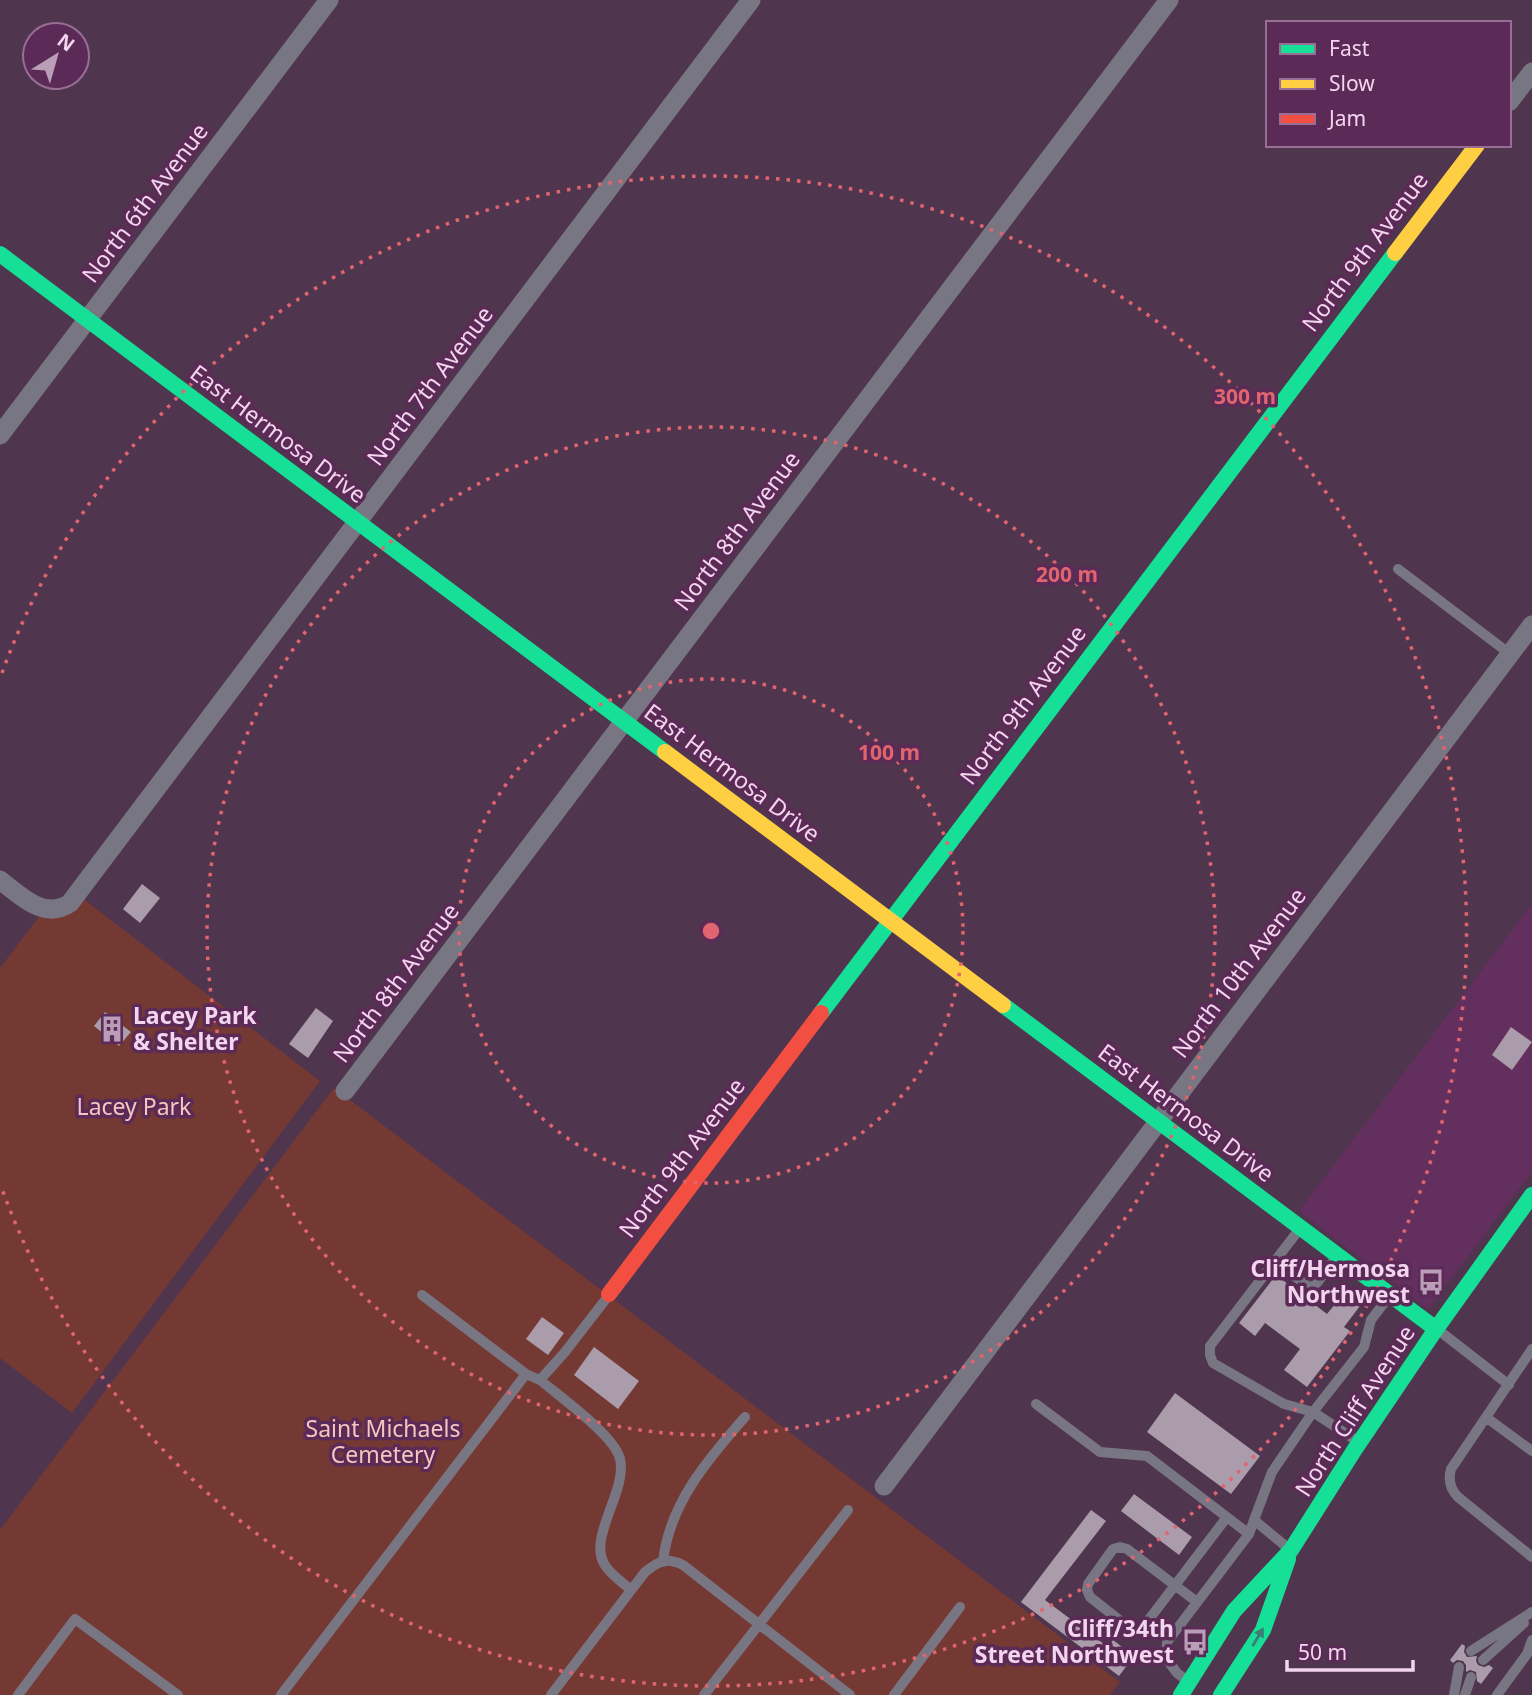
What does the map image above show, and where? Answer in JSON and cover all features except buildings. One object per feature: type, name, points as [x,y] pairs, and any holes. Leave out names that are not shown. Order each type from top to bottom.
[{"type":"street","name":"North 6th Avenue","points":[[0,435],[329,0]]},
{"type":"street","name":"North 7th Avenue","points":[[0,880],[44,909],[63,908],[70,903],[751,0]]},
{"type":"street","name":"North 8th Avenue","points":[[345,1091],[1169,0]]},
{"type":"street","points":[[1511,99],[1532,72]]},
{"type":"street","name":"North 9th Avenue","points":[[609,1294],[1475,147]]},
{"type":"street","name":"East Hermosa Drive","points":[[0,254],[1436,1329]]},
{"type":"street","name":"North 10th Avenue","points":[[884,1486],[1532,625]]},
{"type":"street","name":"North Cliff Avenue","points":[[1190,1688],[1234,1611],[1291,1550],[1436,1329],[1532,1195]]},
{"type":"street","name":"North Cliff Avenue","points":[[1221,1695],[1263,1630],[1291,1550]]},
{"type":"lane","points":[[1398,569],[1510,654]]},
{"type":"lane","points":[[1301,1228],[1222,1329],[1210,1346],[1210,1355],[1213,1363],[1284,1404],[1313,1412],[1360,1443]]},
{"type":"lane","points":[[1274,1262],[1308,1286],[1314,1287],[1337,1255]]},
{"type":"lane","points":[[540,1380],[609,1294]]},
{"type":"lane","points":[[422,1295],[526,1374],[540,1380],[609,1439],[620,1458],[620,1477],[614,1503],[603,1527],[600,1546],[605,1567],[631,1590]]},
{"type":"lane","points":[[1190,1688],[1166,1658],[1166,1650],[1174,1632],[1249,1534],[1272,1472],[1313,1412],[1364,1346],[1371,1320],[1390,1295]]},
{"type":"lane","points":[[1436,1329],[1509,1384]]},
{"type":"lane","points":[[1532,1349],[1451,1469],[1448,1478],[1458,1497],[1532,1557]]},
{"type":"lane","points":[[281,1695],[526,1374]]},
{"type":"lane","points":[[1035,1404],[1100,1452],[1147,1456],[1249,1534]]},
{"type":"lane","points":[[663,1562],[665,1542],[672,1522],[691,1484],[745,1417]]},
{"type":"lane","points":[[1487,1418],[1532,1451]]},
{"type":"lane","points":[[704,1695],[848,1510]]},
{"type":"lane","points":[[1197,1602],[1174,1586],[1127,1549],[1120,1548],[1114,1549],[1088,1584],[1087,1590],[1090,1597],[1128,1627],[1137,1629],[1144,1626],[1174,1586],[1227,1517]]},
{"type":"lane","points":[[1254,1520],[1291,1550]]},
{"type":"lane","points":[[551,1695],[645,1572],[656,1563],[671,1559],[683,1564],[850,1695]]},
{"type":"lane","points":[[894,1695],[960,1607]]},
{"type":"lane","points":[[1471,1651],[1532,1614]]},
{"type":"lane","points":[[1483,1660],[1532,1614]]},
{"type":"lane","points":[[18,1695],[75,1619],[178,1695]]},
{"type":"lane","points":[[1497,1695],[1527,1654],[1532,1640]]},
{"type":"lane","points":[[1454,1695],[1458,1667]]},
{"type":"lane","points":[[1465,1695],[1471,1676]]},
{"type":"shaded area","points":[[1532,904],[1532,1172],[1428,1309],[1299,1211]]},
{"type":"green space","name":"Lacey Park","points":[[77,894],[320,1081],[72,1413],[0,1358],[0,968],[44,910]]},
{"type":"green space","name":"Saint Michaels Cemetery","points":[[334,1088],[1120,1682],[1110,1695],[0,1695],[0,1530]]},
{"type":"traffic: fast","points":[[821,1013],[1395,253]]},
{"type":"traffic: fast","points":[[0,254],[665,752]]},
{"type":"traffic: fast","points":[[1003,1005],[1436,1329]]},
{"type":"traffic: fast","points":[[1181,1695],[1234,1611],[1291,1550],[1436,1329],[1532,1195]]},
{"type":"traffic: fast","points":[[1221,1695],[1263,1630],[1288,1559]]},
{"type":"traffic: slow","points":[[1395,253],[1475,147]]},
{"type":"traffic: slow","points":[[665,752],[1003,1005]]},
{"type":"traffic: jam","points":[[609,1294],[821,1013]]},
{"type":"place","name":"Lacey Park & Shelter","points":[[112,1029]]},
{"type":"place","name":"Cliff/Hermosa Northwest","points":[[1431,1282]]},
{"type":"place","name":"Cliff/34th Street Northwest","points":[[1195,1642]]}]
